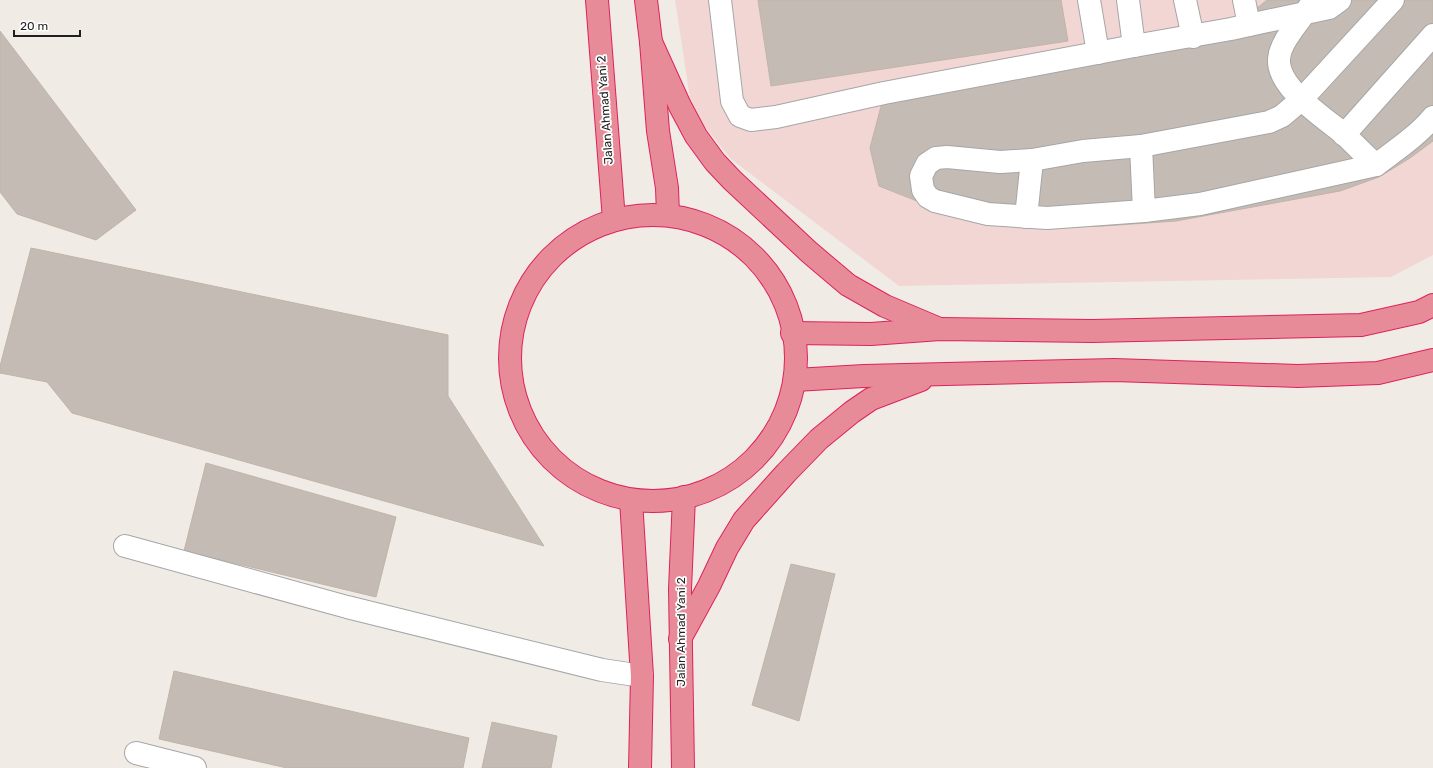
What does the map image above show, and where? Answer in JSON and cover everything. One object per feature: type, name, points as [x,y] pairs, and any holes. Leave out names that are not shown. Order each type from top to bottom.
[{"type":"highway","name":"Jalan Ahmad Yani 2","points":[[597,0],[614,220]]},
{"type":"highway","points":[[646,0],[658,132],[667,188],[668,215]]},
{"type":"highway","points":[[651,42],[680,106],[696,136],[715,162],[732,180],[809,252],[848,285],[886,306],[940,329]]},
{"type":"highway","points":[[668,215],[698,222],[733,238],[761,263],[782,294],[792,334],[795,354],[795,380],[786,415],[766,447],[738,474],[704,492],[667,501],[631,500],[598,490],[567,472],[542,447],[523,417],[512,384],[510,349],[516,314],[531,282],[553,255],[581,234],[614,220],[637,216],[668,215]]},
{"type":"highway","points":[[792,334],[872,334],[940,329],[1092,331],[1362,325],[1419,312],[1433,305]]},
{"type":"highway","points":[[795,380],[864,376],[1114,370],[1202,374],[1306,376],[1378,373],[1433,360]]},
{"type":"highway","points":[[680,639],[709,586],[727,548],[744,520],[786,473],[819,439],[852,412],[871,399],[935,374]]},
{"type":"highway","name":"Jalan Ahmad Yani 2","points":[[683,768],[680,590],[684,497]]},
{"type":"highway","points":[[631,500],[642,676],[640,768]]},
{"type":"lane","points":[[720,0],[732,101],[740,116],[751,120],[776,117],[884,93],[1134,46],[1232,30],[1307,5],[1329,8],[1340,0]]},
{"type":"lane","points":[[1089,0],[1098,53]]},
{"type":"lane","points":[[1128,0],[1134,46]]},
{"type":"lane","points":[[1185,0],[1193,37]]},
{"type":"lane","points":[[1244,0],[1249,25]]},
{"type":"lane","points":[[1393,0],[1301,100],[1282,116],[1269,122],[1141,146],[1083,151],[1032,160],[1000,162],[947,157],[936,158],[927,164],[921,176],[923,190],[928,197],[935,201],[988,214],[1026,217],[1047,218],[1144,211],[1200,204],[1376,165],[1425,127],[1433,117]]},
{"type":"lane","points":[[1307,5],[1283,45],[1279,60],[1281,75],[1301,100],[1344,135],[1376,165]]},
{"type":"lane","points":[[1344,135],[1433,35]]},
{"type":"lane","points":[[1141,146],[1144,211]]},
{"type":"lane","points":[[1026,217],[1032,160]]},
{"type":"lane","points":[[125,546],[347,607],[602,670],[642,676]]},
{"type":"lane","points":[[136,753],[195,768]]},
{"type":"shaded area","points":[[675,0],[1433,0],[1433,255],[1391,277],[899,286],[731,159],[692,111]]},
{"type":"building","points":[[758,0],[1061,0],[1068,41],[771,86]]},
{"type":"building","points":[[1267,0],[1433,0],[1433,141],[1410,158],[1379,177],[1340,191],[1176,221],[1103,226],[1039,228],[927,205],[879,186],[870,148],[884,95],[1232,28]]},
{"type":"building","points":[[0,31],[136,210],[96,240],[17,214],[0,192]]},
{"type":"building","points":[[31,248],[448,335],[448,396],[544,546],[72,413],[47,382],[0,373],[0,366]]},
{"type":"building","points":[[206,463],[396,517],[376,597],[184,551]]},
{"type":"building","points":[[791,564],[835,574],[799,721],[752,705]]},
{"type":"building","points":[[174,671],[469,738],[463,768],[287,768],[159,739]]},
{"type":"building","points":[[492,722],[557,736],[551,768],[482,768]]}]
